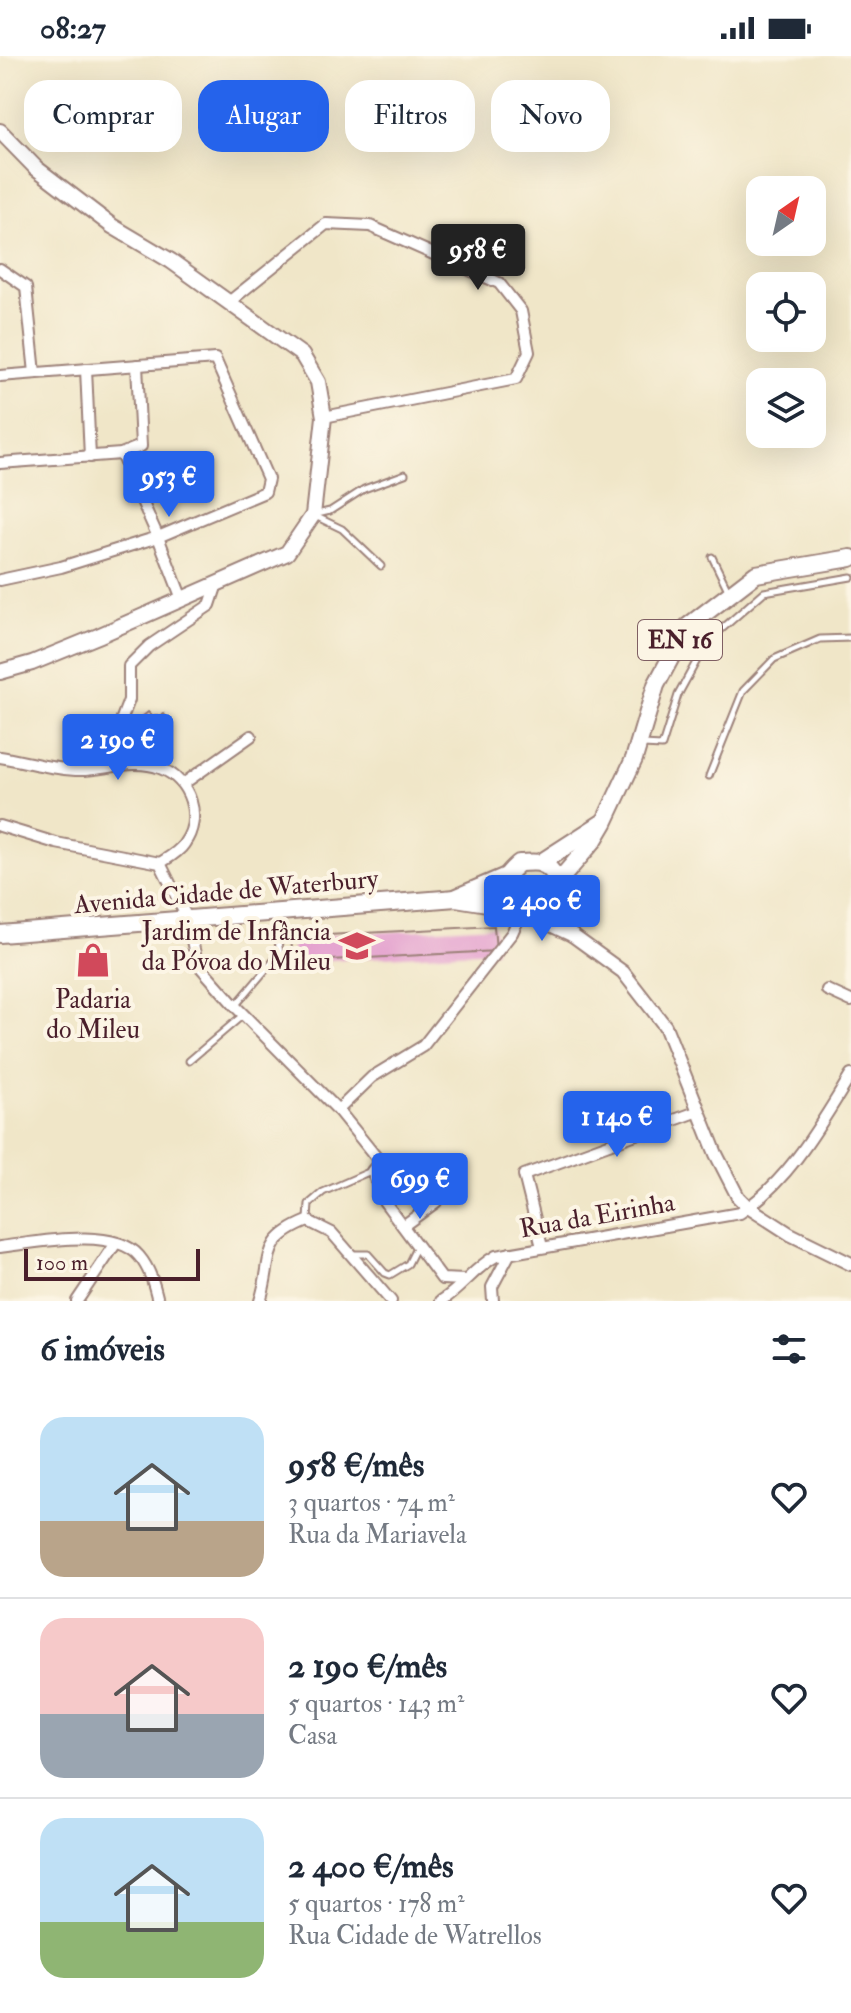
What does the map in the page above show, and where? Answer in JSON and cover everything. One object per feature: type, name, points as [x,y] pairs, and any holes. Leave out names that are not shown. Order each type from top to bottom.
[{"type":"main road","points":[[0,131],[36,168],[112,226],[229,302],[302,355],[318,382],[324,417],[313,515],[287,553],[45,658],[0,672]]},
{"type":"main road","name":"EN 16","points":[[557,883],[594,840],[604,823],[638,745],[656,685],[687,627],[756,574],[851,558]]},
{"type":"main road","points":[[456,898],[506,876],[519,863],[540,863],[604,823]]},
{"type":"main road","points":[[456,898],[545,913],[555,900],[557,883],[550,871],[540,863]]},
{"type":"main road","points":[[506,876],[503,892],[521,911]]},
{"type":"main road","name":"Avenida Cidade de Waterbury","points":[[0,934],[273,910],[456,898]]},
{"type":"street","points":[[229,302],[326,224],[370,226],[499,283],[521,311],[529,352],[516,379],[324,417]]},
{"type":"street","points":[[0,269],[26,287],[35,373]]},
{"type":"street","points":[[0,376],[215,359],[268,479],[265,492],[158,537],[61,567],[0,580]]},
{"type":"street","points":[[0,463],[121,454],[141,446],[137,365]]},
{"type":"street","points":[[86,369],[90,457]]},
{"type":"street","points":[[121,454],[182,599]]},
{"type":"street","points":[[127,763],[119,726],[129,700],[129,666],[149,646],[210,605],[217,584]]},
{"type":"street","points":[[183,784],[251,736]]},
{"type":"street","points":[[0,757],[79,770],[127,763],[161,768],[183,784],[195,809],[193,831],[182,848],[160,863],[56,843],[0,826]]},
{"type":"street","points":[[160,863],[187,918],[197,963],[338,1110],[380,1162],[372,1171],[384,1201],[442,1279],[465,1280]]},
{"type":"street","points":[[555,900],[561,919],[572,935]]},
{"type":"street","points":[[338,1110],[372,1077],[423,1046],[512,933],[521,911],[572,935],[623,972],[665,1026],[716,1154],[738,1197],[790,1234],[851,1264]]},
{"type":"street","points":[[827,990],[851,1001]]},
{"type":"street","points":[[748,1207],[769,1191],[807,1145],[851,1075]]},
{"type":"street","points":[[542,1247],[524,1175],[699,1111]]},
{"type":"street","points":[[403,1226],[436,1202],[431,1178]]},
{"type":"street","points":[[729,1213],[731,1203],[738,1197]]},
{"type":"street","name":"Rua da Eirinha","points":[[441,1301],[479,1265],[496,1256],[740,1213],[748,1207]]},
{"type":"street","points":[[260,1301],[270,1248],[287,1229],[308,1221],[332,1233],[391,1301]]},
{"type":"street","points":[[0,1247],[88,1237],[116,1243],[137,1253],[152,1275],[158,1301]]},
{"type":"street","points":[[77,1301],[116,1243]]},
{"type":"street","points":[[493,1301],[492,1287],[510,1253]]},
{"type":"lane","points":[[313,515],[330,511],[364,489],[405,474]]},
{"type":"lane","points":[[313,515],[342,529],[381,566]]},
{"type":"lane","points":[[712,557],[729,594]]},
{"type":"lane","points":[[638,745],[662,746],[678,695],[707,642],[764,592],[851,577]]},
{"type":"lane","points":[[709,776],[743,691],[774,659],[820,639],[851,638]]},
{"type":"lane","points":[[189,1061],[239,1010],[280,953],[273,910]]},
{"type":"lane","points":[[308,1221],[309,1204],[323,1192],[372,1171]]},
{"type":"lane","points":[[351,1254],[368,1254],[390,1275],[408,1264],[417,1246]]},
{"type":"building","points":[[148,712],[153,717],[157,715],[159,718],[164,714],[167,718],[163,721],[165,724],[138,747],[128,735],[141,725],[137,721]]},
{"type":"building","points":[[494,926],[496,951],[293,962],[291,937]]},
{"type":"place","name":"Jardim de Infância da Póvoa do Mileu","points":[[357,946]]},
{"type":"place","name":"Padaria do Mileu","points":[[93,960]]}]
